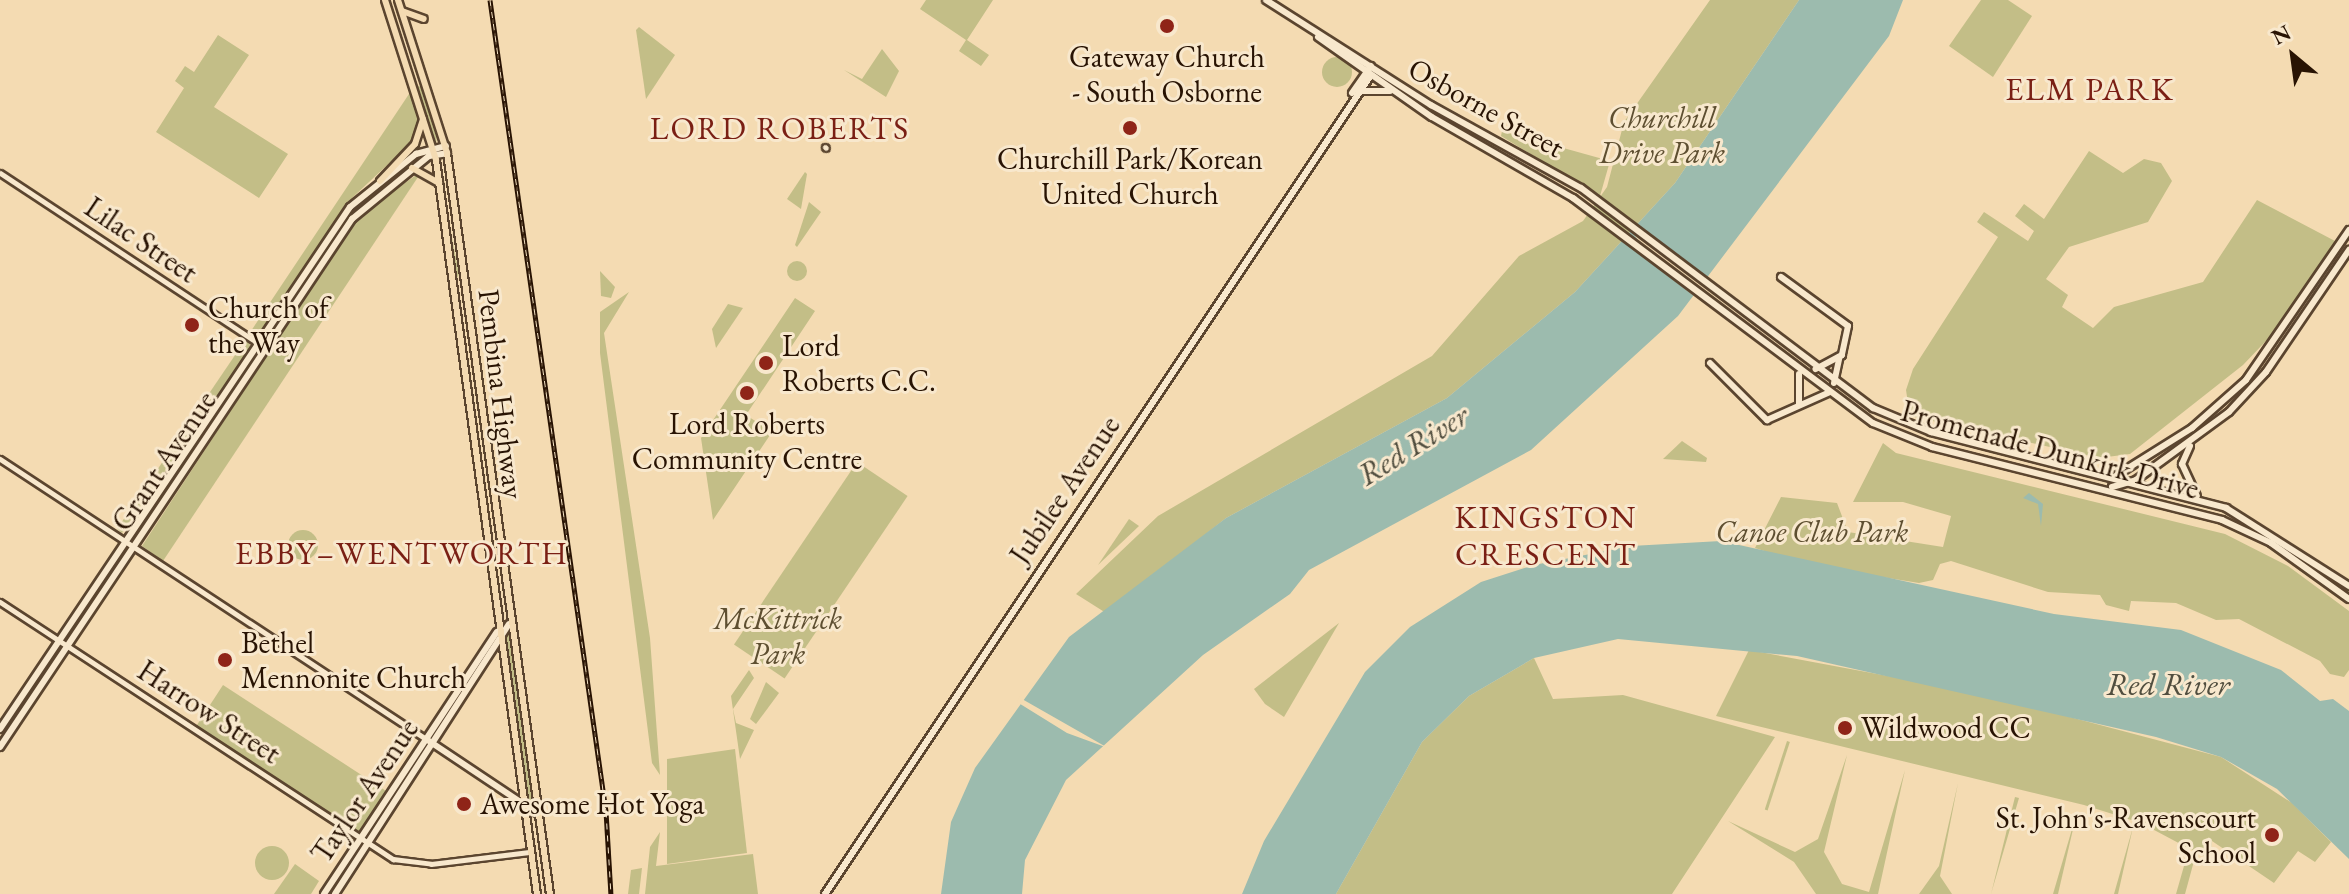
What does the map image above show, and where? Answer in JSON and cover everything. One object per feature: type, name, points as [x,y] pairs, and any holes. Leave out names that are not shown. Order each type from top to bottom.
[{"type":"main road","name":"Pembina Highway","points":[[385,0],[424,112],[434,152],[498,643],[537,894]]},
{"type":"main road","name":"Pembina Highway","points":[[398,0],[446,149],[509,624],[550,894]]},
{"type":"main road","name":"Osborne Street","points":[[1266,0],[1373,67],[1581,188],[1753,322]]},
{"type":"main road","points":[[401,10],[424,19]]},
{"type":"main road","name":"Osborne Street","points":[[1307,27],[1393,92],[1573,198],[1747,331]]},
{"type":"main road","name":"Jubilee Avenue","points":[[1343,110],[1373,67]]},
{"type":"main road","points":[[410,74],[427,86]]},
{"type":"main road","name":"Jubilee Avenue","points":[[825,894],[1368,75]]},
{"type":"main road","points":[[1358,91],[1393,92]]},
{"type":"main road","points":[[380,181],[415,144],[424,112]]},
{"type":"main road","name":"Grant Avenue","points":[[0,729],[350,207],[380,181],[434,152],[446,149]]},
{"type":"main road","name":"Grant Avenue","points":[[0,747],[352,219],[434,152]]},
{"type":"main road","points":[[412,168],[439,184]]},
{"type":"main road","points":[[2115,476],[2234,393],[2280,340],[2349,230]]},
{"type":"main road","points":[[2104,488],[2136,480],[2197,439],[2237,403],[2349,250]]},
{"type":"main road","points":[[1781,277],[1843,315],[1850,335],[1839,359],[1834,383]]},
{"type":"main road","name":"Promenade Dunkirk Drive","points":[[1753,322],[1834,383],[1931,432],[2200,498],[2310,555],[2349,586]]},
{"type":"main road","name":"Promenade Dunkirk Drive","points":[[1747,331],[1828,393],[1920,443],[2222,520],[2303,564],[2349,599]]},
{"type":"main road","points":[[1816,369],[1839,359]]},
{"type":"main road","points":[[1710,363],[1763,418],[1780,420],[1799,405],[1828,393]]},
{"type":"main road","points":[[1794,368],[1799,405]]},
{"type":"main road","points":[[2234,393],[2237,403]]},
{"type":"main road","points":[[2197,439],[2182,464],[2200,498]]},
{"type":"main road","points":[[2303,564],[2310,555]]},
{"type":"main road","name":"Taylor Avenue","points":[[324,894],[509,624]]},
{"type":"main road","name":"Taylor Avenue","points":[[335,894],[497,632]]},
{"type":"main road","points":[[429,740],[537,813]]},
{"type":"street","name":"Lilac Street","points":[[0,173],[258,343]]},
{"type":"street","points":[[0,459],[429,740]]},
{"type":"street","name":"Harrow Street","points":[[0,602],[393,859],[431,864],[529,852]]},
{"type":"green space","points":[[926,0],[993,0],[967,40],[989,55],[981,66],[959,51],[966,40],[920,9]]},
{"type":"green space","name":"Churchill Drive Park","points":[[1710,0],[1799,0],[1675,183],[1575,292],[1447,398],[1226,518],[1106,613],[1076,594],[1158,516],[1432,356],[1519,256],[1583,221],[1607,187],[1624,122]]},
{"type":"green space","points":[[1981,0],[2008,0],[2032,16],[1993,77],[1949,46]]},
{"type":"green space","points":[[639,27],[675,55],[646,99],[636,30]]},
{"type":"green space","points":[[218,35],[249,55],[214,107],[288,154],[259,198],[156,132],[184,88],[175,81],[185,66],[194,72]]},
{"type":"green space","points":[[882,49],[899,71],[886,97],[844,70],[862,79]]},
{"type":"green space","points":[[1337,57],[1348,61],[1352,72],[1348,83],[1337,87],[1326,83],[1322,72],[1326,61]]},
{"type":"green space","points":[[417,85],[426,90],[438,128],[436,144]]},
{"type":"green space","points":[[411,91],[420,120],[415,139],[353,197],[261,336],[249,334]]},
{"type":"green space","points":[[1502,131],[1610,161],[1600,196],[1501,136]]},
{"type":"green space","points":[[2089,151],[2123,173],[2144,159],[2161,163],[2172,181],[2148,222],[2069,247],[2046,279],[2068,295],[2062,307],[2093,328],[2114,307],[2203,282],[2257,200],[2335,241],[2286,320],[2243,365],[2130,454],[2099,458],[1910,416],[1906,390],[1913,369],[1998,237],[1977,222],[1984,212],[2028,241],[2034,231],[2015,216],[2024,204],[2044,219]]},
{"type":"green space","points":[[425,154],[357,208],[266,338],[356,205]]},
{"type":"green space","points":[[422,171],[163,561],[142,546],[359,215]]},
{"type":"green space","points":[[805,172],[807,174],[801,209],[787,199]]},
{"type":"green space","points":[[809,202],[821,212],[797,247],[795,245]]},
{"type":"green space","points":[[446,207],[459,274],[455,283],[446,210]]},
{"type":"green space","points":[[797,261],[804,264],[807,271],[804,278],[797,281],[790,278],[787,271],[790,264]]},
{"type":"green space","points":[[600,271],[615,287],[611,298],[601,296]]},
{"type":"green space","points":[[629,292],[604,333],[650,638],[660,775],[652,763],[600,353],[600,312]]},
{"type":"green space","name":"Lord Roberts C.C.","points":[[795,298],[815,311],[746,415],[772,432],[713,520],[701,438]]},
{"type":"green space","points":[[728,304],[743,308],[716,348],[712,329]]},
{"type":"green space","points":[[246,339],[252,348],[122,533],[117,529]]},
{"type":"green space","points":[[248,365],[235,390],[135,538],[162,493]]},
{"type":"green space","points":[[1682,441],[1707,458],[1706,462],[1663,459]]},
{"type":"green space","name":"Canoe Club Park","points":[[1883,443],[1896,453],[2225,534],[2288,566],[2349,611],[2349,670],[2344,677],[2330,674],[2320,661],[2239,619],[2216,620],[2176,603],[2131,601],[2129,611],[2106,605],[2100,595],[2048,592],[1951,561],[1940,564],[1933,580],[1919,583],[1808,565],[1755,548],[1781,497],[1837,503],[1848,532],[1943,547],[1951,516],[1903,502],[1853,502]]},
{"type":"green space","name":"McKittrick Park","points":[[857,462],[908,496],[785,678],[734,644]]},
{"type":"green space","points":[[1129,519],[1139,526],[1098,565]]},
{"type":"green space","points":[[303,530],[314,534],[318,545],[314,556],[303,560],[292,556],[288,545],[292,534]]},
{"type":"green space","points":[[1339,623],[1284,717],[1265,704],[1254,689]]},
{"type":"green space","points":[[509,624],[537,812],[522,802],[498,644]]},
{"type":"green space","points":[[1749,650],[1979,693],[2221,757],[2292,803],[2331,842],[2315,862],[2298,851],[2274,883],[2212,841],[2211,857],[2203,856],[2141,823],[2084,805],[1716,716]]},
{"type":"green space","points":[[1534,658],[1553,699],[1623,695],[1775,737],[1672,894],[1336,894],[1422,742],[1469,696]]},
{"type":"green space","points":[[749,670],[754,678],[733,709],[736,723],[754,730],[740,759],[731,696]]},
{"type":"green space","points":[[766,682],[779,693],[756,724],[750,719]]},
{"type":"green space","points":[[223,685],[390,793],[362,837],[195,729]]},
{"type":"green space","points":[[1787,741],[1790,742],[1768,810],[1765,809]]},
{"type":"green space","points":[[735,749],[747,853],[667,864],[667,759]]},
{"type":"green space","points":[[1847,755],[1824,852],[1842,884],[1869,892],[1905,770],[1878,894],[1816,894],[1794,862],[1728,821],[1795,852],[1818,839]]},
{"type":"green space","points":[[1958,783],[1940,876],[1952,894],[1919,894],[1939,866]]},
{"type":"green space","points":[[2015,797],[2019,798],[1991,894]]},
{"type":"green space","points":[[2077,812],[2058,894],[2053,894]]},
{"type":"green space","points":[[2133,827],[2118,894],[2114,894]]},
{"type":"green space","points":[[660,832],[656,866],[753,854],[758,894],[645,894],[650,847]]},
{"type":"green space","points":[[272,846],[284,851],[289,863],[284,875],[272,880],[260,875],[255,863],[260,851]]},
{"type":"green space","points":[[2188,852],[2194,861],[2185,894],[2176,894]]},
{"type":"green space","points":[[295,864],[319,881],[311,894],[274,894]]},
{"type":"green space","points":[[642,868],[639,894],[628,894],[631,870]]},
{"type":"water","name":"Red River","points":[[1799,0],[1903,0],[1889,36],[1678,316],[1531,450],[1309,570],[1290,594],[1203,655],[1066,780],[1025,860],[1022,894],[941,894],[951,822],[975,768],[1069,637],[1226,518],[1447,398],[1575,292],[1675,183]]},
{"type":"water","points":[[2029,493],[2043,504],[2041,526],[2038,504],[2023,498]]},
{"type":"water","name":"Red River","points":[[1721,541],[2054,614],[2181,630],[2281,670],[2320,701],[2333,699],[2349,711],[2349,859],[2277,789],[2221,757],[2156,737],[1797,656],[1618,639],[1534,658],[1469,696],[1422,742],[1336,894],[1242,894],[1264,841],[1365,672],[1410,627],[1481,582],[1534,565],[1631,546]]},
{"type":"pier","points":[[1636,226],[1710,283],[1705,289],[1691,284],[1702,293],[1698,299],[1621,240],[1627,235],[1643,246],[1631,231]]},
{"type":"pier","points":[[1020,696],[1108,748],[1067,733],[1017,702]]},
{"type":"railway","points":[[490,0],[606,811],[611,894]]},
{"type":"place","name":"Gateway Church - South Osborne","points":[[1167,26]]},
{"type":"place","name":"Churchill Park/Korean United Church","points":[[1130,128]]},
{"type":"place","name":"Church of the Way","points":[[192,325]]},
{"type":"place","name":"Lord Roberts C.C.","points":[[766,363]]},
{"type":"place","name":"Lord Roberts Community Centre","points":[[747,393]]},
{"type":"place","name":"Bethel Mennonite Church","points":[[225,660]]},
{"type":"place","name":"Wildwood CC","points":[[1845,728]]},
{"type":"place","name":"Awesome Hot Yoga","points":[[464,804]]},
{"type":"place","name":"St. John's-Ravenscourt School","points":[[2272,835]]},
{"type":"district","name":"ELM PARK","points":[[2090,89]]},
{"type":"district","name":"LORD ROBERTS","points":[[780,128]]},
{"type":"district","name":"KINGSTON CRESCENT","points":[[1546,536]]},
{"type":"district","name":"EBBY–WENTWORTH","points":[[402,553]]}]
